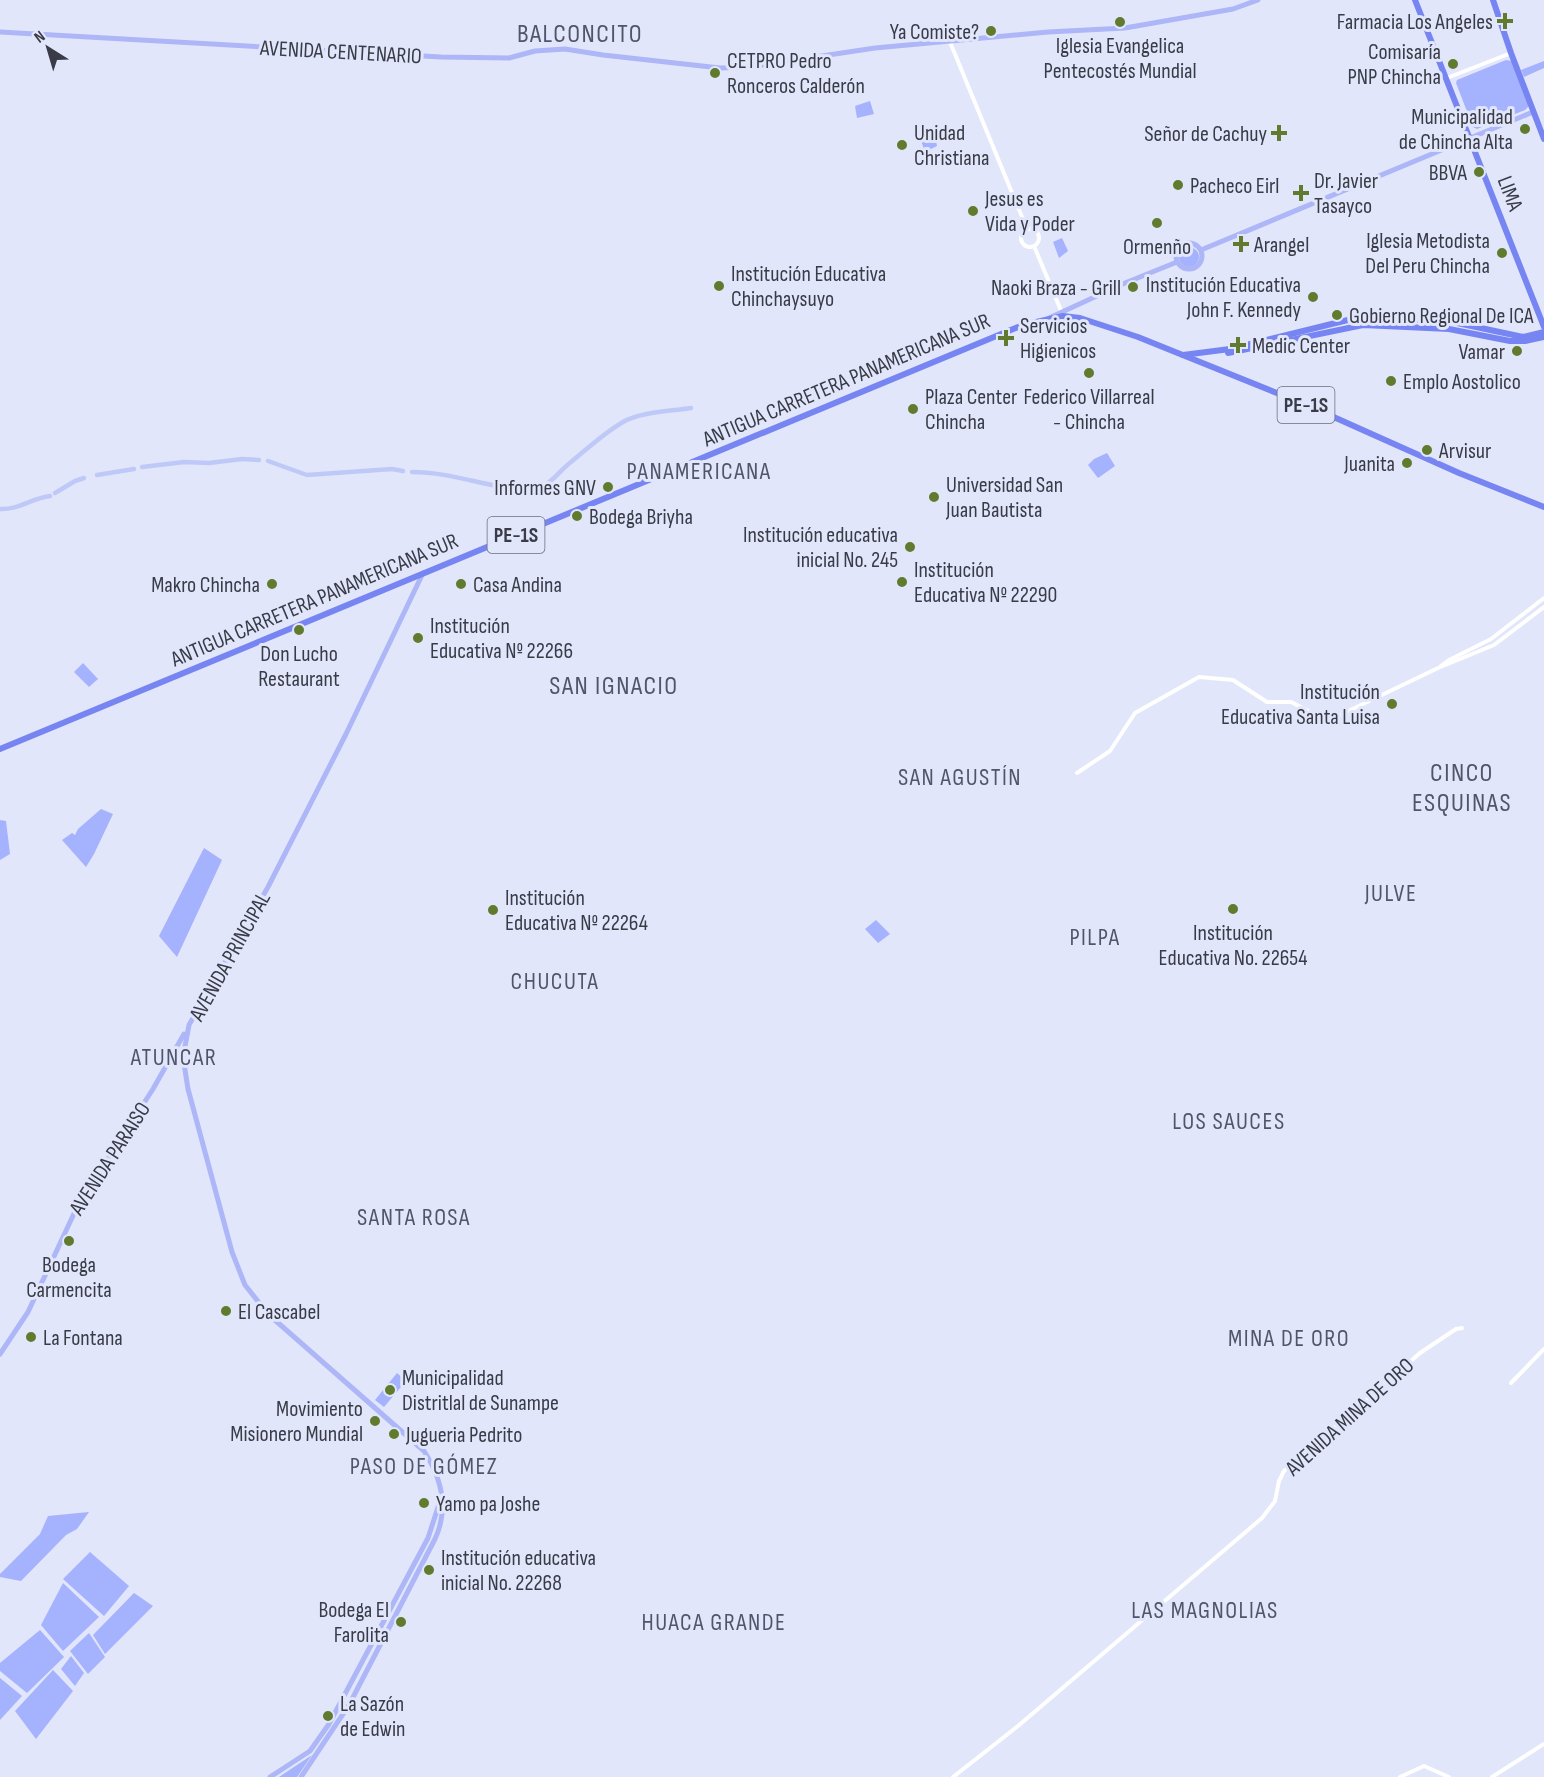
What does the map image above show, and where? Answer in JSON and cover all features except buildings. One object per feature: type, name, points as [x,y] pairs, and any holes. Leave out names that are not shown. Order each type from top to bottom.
[{"type":"highway","name":"LIMA","points":[[1416,0],[1544,329]]},
{"type":"highway","points":[[1493,0],[1544,139]]},
{"type":"highway","name":"ANTIGUA CARRETERA PANAMERICANA SUR","points":[[0,749],[1023,325],[1062,314],[1138,337],[1186,356],[1544,507]]},
{"type":"highway","points":[[1186,356],[1230,349],[1360,317],[1448,321],[1523,337],[1544,329]]},
{"type":"highway","points":[[1186,356],[1232,352],[1363,325],[1449,328],[1525,341],[1544,337]]},
{"type":"main road","name":"AVENIDA CENTENARIO","points":[[0,32],[441,57],[509,58],[536,51],[565,49],[720,68],[749,67],[875,48],[1125,28],[1233,9],[1258,0]]},
{"type":"main road","points":[[1201,250],[1533,112]]},
{"type":"main road","points":[[1185,243],[1196,244],[1201,250],[1201,263],[1194,269],[1186,269],[1177,262],[1176,251],[1185,243]]},
{"type":"main road","points":[[1062,314],[1177,262]]},
{"type":"main road","name":"AVENIDA PRINCIPAL","points":[[423,573],[346,734],[268,887],[189,1025],[183,1061],[188,1089],[232,1252],[245,1285],[268,1314],[424,1451],[434,1470],[441,1498]]},
{"type":"main road","name":"AVENIDA PARAISO","points":[[0,1354],[37,1294],[67,1224],[153,1089],[189,1025]]},
{"type":"main road","points":[[171,1057],[178,1057],[183,1061]]},
{"type":"main road","points":[[270,1777],[313,1748],[343,1701],[428,1538],[441,1498]]},
{"type":"main road","points":[[301,1777],[349,1705],[435,1539],[443,1511],[441,1498]]},
{"type":"street","points":[[956,54],[958,41]]},
{"type":"street","points":[[950,42],[1027,229]]},
{"type":"street","points":[[1448,78],[1511,53]]},
{"type":"street","points":[[1027,229],[1033,229],[1039,235],[1039,240],[1034,246],[1027,246],[1022,240],[1023,233],[1027,229]]},
{"type":"street","points":[[1034,246],[1062,314]]},
{"type":"street","points":[[1438,668],[1491,639],[1544,598]]},
{"type":"street","points":[[1077,773],[1110,750],[1135,713],[1199,677],[1233,680],[1267,702],[1291,702],[1314,714],[1338,716],[1438,668],[1499,643],[1544,607]]},
{"type":"street","name":"AVENIDA MINA DE ORO","points":[[953,1777],[1018,1726],[1262,1518],[1275,1501],[1279,1481],[1284,1471],[1420,1353],[1456,1329],[1462,1328]]},
{"type":"street","points":[[1511,1383],[1544,1349]]},
{"type":"street","points":[[1492,1777],[1544,1744]]},
{"type":"street","points":[[1400,1777],[1424,1766],[1449,1777]]},
{"type":"shaded area","points":[[1506,60],[1512,61],[1529,106],[1525,110],[1477,129],[1473,127],[1456,83],[1457,80]]},
{"type":"shaded area","points":[[1544,61],[1544,68],[1524,77],[1521,70]]},
{"type":"shaded area","points":[[870,101],[874,114],[857,118],[855,106]]},
{"type":"shaded area","points":[[927,130],[925,134],[931,138],[932,142],[936,140],[937,146],[925,152],[919,135]]},
{"type":"shaded area","points":[[1062,238],[1068,251],[1059,258],[1053,242]]},
{"type":"shaded area","points":[[1185,247],[1193,247],[1199,253],[1199,261],[1193,267],[1185,267],[1179,261],[1179,253]]},
{"type":"shaded area","points":[[1107,453],[1115,466],[1098,478],[1088,465],[1094,459]]},
{"type":"shaded area","points":[[83,663],[98,679],[89,687],[74,672]]},
{"type":"shaded area","points":[[101,809],[113,814],[86,867],[62,840],[72,833],[75,835],[78,829]]},
{"type":"shaded area","points":[[0,820],[6,821],[10,854],[0,860]]},
{"type":"shaded area","points":[[204,848],[222,860],[177,957],[159,936]]},
{"type":"shaded area","points":[[876,920],[890,934],[878,943],[865,929]]},
{"type":"shaded area","name":"Municipalidad Distritlal de Sunampe","points":[[397,1373],[406,1381],[384,1407],[375,1400]]},
{"type":"shaded area","points":[[89,1512],[77,1529],[66,1535],[21,1581],[0,1577],[0,1574],[40,1534],[48,1516]]},
{"type":"shaded area","points":[[90,1552],[129,1586],[104,1616],[63,1579]]},
{"type":"shaded area","points":[[63,1583],[99,1617],[63,1651],[41,1625]]},
{"type":"shaded area","points":[[134,1593],[153,1606],[105,1654],[93,1635]]},
{"type":"shaded area","points":[[40,1630],[64,1657],[27,1693],[0,1671],[0,1663]]},
{"type":"shaded area","points":[[89,1633],[105,1657],[88,1674],[70,1651]]},
{"type":"shaded area","points":[[71,1656],[84,1673],[75,1686],[61,1669]]},
{"type":"shaded area","points":[[53,1670],[73,1691],[36,1739],[15,1711]]},
{"type":"shaded area","points":[[0,1678],[22,1696],[0,1720]]},
{"type":"shaded area","points":[[312,1755],[297,1777],[279,1777]]},
{"type":"waterway","points":[[534,490],[549,482],[596,441],[623,422],[647,414],[691,408]]},
{"type":"waterway","points":[[142,467],[184,462],[259,460]]},
{"type":"waterway","points":[[268,461],[307,475],[392,469],[403,471]]},
{"type":"waterway","points":[[97,475],[134,469]]},
{"type":"waterway","points":[[412,472],[441,474],[524,490]]},
{"type":"waterway","points":[[55,493],[84,478]]},
{"type":"waterway","points":[[0,509],[13,508],[50,496]]},
{"type":"place","name":"Farmacia Los Angeles","points":[[1505,21]]},
{"type":"place","name":"Iglesia Evangelica Pentecostés Mundial","points":[[1120,22]]},
{"type":"place","name":"Ya Comiste?","points":[[991,31]]},
{"type":"place","name":"Comisaría PNP Chincha","points":[[1453,64]]},
{"type":"place","name":"CETPRO Pedro Ronceros Calderón","points":[[715,73]]},
{"type":"place","name":"Municipalidad de Chincha Alta","points":[[1525,129]]},
{"type":"place","name":"Señor de Cachuy","points":[[1279,133]]},
{"type":"place","name":"Unidad Christiana","points":[[902,145]]},
{"type":"place","name":"BBVA","points":[[1479,172]]},
{"type":"place","name":"Pacheco Eirl","points":[[1178,185]]},
{"type":"place","name":"Dr. Javier Tasayco","points":[[1301,193]]},
{"type":"place","name":"Jesus es Vida y Poder","points":[[973,211]]},
{"type":"place","name":"Ormenño","points":[[1157,223]]},
{"type":"place","name":"Arangel","points":[[1241,244]]},
{"type":"place","name":"Iglesia Metodista Del Peru Chincha","points":[[1502,253]]},
{"type":"place","name":"Institución Educativa Chinchaysuyo","points":[[719,286]]},
{"type":"place","name":"Naoki Braza - Grill","points":[[1133,287]]},
{"type":"place","name":"Institución Educativa John F. Kennedy","points":[[1313,297]]},
{"type":"place","name":"Gobierno Regional De ICA","points":[[1337,315]]},
{"type":"place","name":"Servicios Higienicos","points":[[1006,338]]},
{"type":"place","name":"Medic Center","points":[[1238,345]]},
{"type":"place","name":"Vamar","points":[[1517,351]]},
{"type":"place","name":"Federico Villarreal - Chincha","points":[[1089,373]]},
{"type":"place","name":"Emplo Aostolico","points":[[1391,381]]},
{"type":"place","name":"Plaza Center Chincha","points":[[913,409]]},
{"type":"place","name":"Arvisur","points":[[1427,450]]},
{"type":"place","name":"Juanita","points":[[1407,463]]},
{"type":"place","name":"Informes GNV","points":[[608,487]]},
{"type":"place","name":"Universidad San Juan Bautista","points":[[934,497]]},
{"type":"place","name":"Bodega Briyha","points":[[577,516]]},
{"type":"place","name":"Institución educativa inicial No. 245","points":[[910,547]]},
{"type":"place","name":"Institución Educativa Nº 22290","points":[[902,582]]},
{"type":"place","name":"Makro Chincha","points":[[272,584]]},
{"type":"place","name":"Casa Andina","points":[[461,584]]},
{"type":"place","name":"Don Lucho Restaurant","points":[[299,630]]},
{"type":"place","name":"Institución Educativa Nº 22266","points":[[418,638]]},
{"type":"place","name":"Institución Educativa Santa Luisa","points":[[1392,704]]},
{"type":"place","name":"Institución Educativa No. 22654","points":[[1233,909]]},
{"type":"place","name":"Institución Educativa Nº 22264","points":[[493,910]]},
{"type":"place","name":"Bodega Carmencita","points":[[69,1241]]},
{"type":"place","name":"El Cascabel","points":[[226,1311]]},
{"type":"place","name":"La Fontana","points":[[31,1337]]},
{"type":"place","name":"Municipalidad Distritlal de Sunampe","points":[[390,1390]]},
{"type":"place","name":"Movimiento Misionero Mundial","points":[[375,1421]]},
{"type":"place","name":"Jugueria Pedrito","points":[[394,1434]]},
{"type":"place","name":"Yamo pa Joshe","points":[[424,1503]]},
{"type":"place","name":"Institución educativa inicial No. 22268","points":[[429,1570]]},
{"type":"place","name":"Bodega El Farolita","points":[[401,1622]]},
{"type":"place","name":"La Sazón de Edwin","points":[[328,1716]]},
{"type":"district","name":"BALCONCITO","points":[[580,33]]},
{"type":"district","name":"PANAMERICANA","points":[[699,471]]},
{"type":"district","name":"SAN IGNACIO","points":[[614,685]]},
{"type":"district","name":"SAN AGUSTÍN","points":[[960,777]]},
{"type":"district","name":"CINCO ESQUINAS","points":[[1462,787]]},
{"type":"district","name":"JULVE","points":[[1391,893]]},
{"type":"district","name":"PILPA","points":[[1095,937]]},
{"type":"district","name":"CHUCUTA","points":[[555,981]]},
{"type":"district","name":"ATUNCAR","points":[[174,1057]]},
{"type":"district","name":"LOS SAUCES","points":[[1229,1121]]},
{"type":"district","name":"SANTA ROSA","points":[[414,1217]]},
{"type":"district","name":"MINA DE ORO","points":[[1289,1338]]},
{"type":"district","name":"PASO DE GÓMEZ","points":[[424,1466]]},
{"type":"district","name":"LAS MAGNOLIAS","points":[[1205,1610]]},
{"type":"district","name":"HUACA GRANDE","points":[[714,1622]]}]
